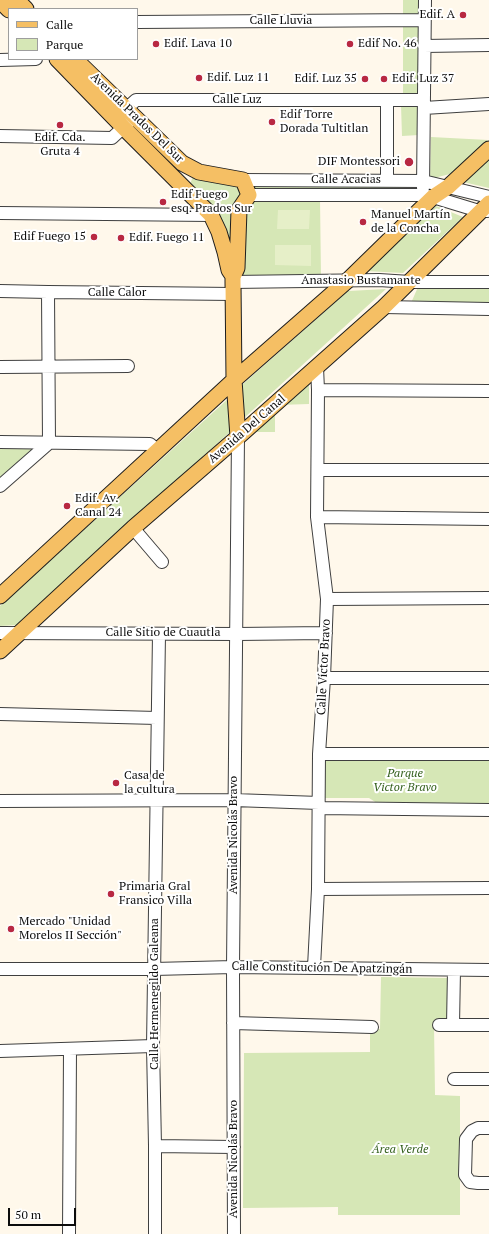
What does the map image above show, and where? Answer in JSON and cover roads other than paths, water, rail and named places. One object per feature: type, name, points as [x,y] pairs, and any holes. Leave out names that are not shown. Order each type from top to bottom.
[{"type":"main road","points":[[17,0],[25,8]]},
{"type":"main road","points":[[0,1],[8,9]]},
{"type":"main road","name":"Avenida Prados Del Sur","points":[[58,60],[182,163],[199,172],[243,180]]},
{"type":"main road","name":"Avenida Prados Del Sur","points":[[76,60],[128,118],[171,175],[211,215],[219,232],[233,284]]},
{"type":"main road","points":[[0,596],[234,380],[348,280],[428,196],[448,187],[489,149]]},
{"type":"main road","points":[[243,180],[249,195]]},
{"type":"main road","name":"Avenida Prados Del Sur","points":[[238,437],[234,380],[233,284],[237,268],[239,210],[249,195]]},
{"type":"main road","name":"Avenida Del Canal","points":[[0,651],[133,528],[384,307],[486,208]]},
{"type":"street","points":[[425,0],[423,180],[428,196]]},
{"type":"street","name":"Calle Lluvia","points":[[138,22],[424,20]]},
{"type":"street","points":[[424,46],[489,45]]},
{"type":"street","name":"Calle Luz","points":[[0,136],[112,138],[128,118],[136,100],[387,100],[423,104],[489,104]]},
{"type":"street","points":[[387,100],[387,181]]},
{"type":"street","points":[[171,175],[182,163]]},
{"type":"street","name":"Calle Acacias","points":[[243,180],[423,180],[489,197]]},
{"type":"street","name":"Calle Acacias","points":[[249,195],[428,196],[486,208]]},
{"type":"street","points":[[0,213],[211,215]]},
{"type":"street","name":"Anastasio Bustamante","points":[[233,284],[348,280],[489,282]]},
{"type":"street","name":"Calle Calor","points":[[0,291],[48,292],[233,284]]},
{"type":"street","points":[[0,486],[49,443],[48,292]]},
{"type":"street","points":[[384,307],[489,309]]},
{"type":"street","points":[[0,367],[128,366]]},
{"type":"street","name":"Calle Víctor Bravo","points":[[314,967],[318,889],[319,754],[327,599],[317,517],[317,367]]},
{"type":"street","points":[[318,390],[489,391]]},
{"type":"street","name":"Avenida Nicolás Bravo","points":[[234,1234],[233,967],[238,437]]},
{"type":"street","points":[[0,442],[150,444],[158,451]]},
{"type":"street","points":[[318,470],[489,470]]},
{"type":"street","points":[[317,517],[489,519]]},
{"type":"street","points":[[133,528],[162,562]]},
{"type":"street","points":[[327,599],[489,598]]},
{"type":"street","name":"Calle Sitio de Cuautla","points":[[0,633],[326,633]]},
{"type":"street","name":"Calle Hermenegildo Galeana","points":[[155,1234],[153,1046],[159,634]]},
{"type":"street","points":[[324,678],[489,678]]},
{"type":"street","points":[[0,714],[158,718]]},
{"type":"street","points":[[319,754],[489,754]]},
{"type":"street","points":[[0,801],[234,800],[319,804],[362,802],[369,804],[371,809],[489,810]]},
{"type":"street","points":[[318,889],[489,888]]},
{"type":"street","name":"Calle Constitución De Apatzingán","points":[[0,969],[314,967],[489,970]]},
{"type":"street","points":[[453,1025],[454,970]]},
{"type":"street","points":[[233,1023],[372,1026]]},
{"type":"street","points":[[439,1025],[489,1025]]},
{"type":"street","points":[[0,1051],[153,1046]]},
{"type":"street","points":[[68,1234],[70,1049]]},
{"type":"street","points":[[454,1079],[489,1079]]},
{"type":"street","points":[[489,1128],[478,1128],[472,1131],[466,1139],[466,1175],[470,1182],[489,1183]]},
{"type":"street","points":[[155,1146],[234,1147]]},
{"type":"place","name":"Edif. A","points":[[463,15]]},
{"type":"place","name":"Edif. Lava 10","points":[[156,44]]},
{"type":"place","name":"Edif No. 46","points":[[350,44]]},
{"type":"place","name":"Edif. Luz 11","points":[[199,78]]},
{"type":"place","name":"Edif. Luz 35","points":[[365,79]]},
{"type":"place","name":"Edif. Luz 37","points":[[384,79]]},
{"type":"place","name":"Edif Torre Dorada Tultitlan","points":[[272,122]]},
{"type":"place","name":"Edif. Cda. Gruta 4","points":[[60,125]]},
{"type":"place","name":"DIF Montessori","points":[[409,162]]},
{"type":"place","name":"Edif Fuego esq. Prados Sur","points":[[163,202]]},
{"type":"place","name":"Manuel Martín de la Concha","points":[[363,222]]},
{"type":"place","name":"Edif Fuego 15","points":[[94,237]]},
{"type":"place","name":"Edif. Fuego 11","points":[[121,238]]},
{"type":"place","name":"Edif. Av. Canal 24","points":[[67,506]]},
{"type":"place","name":"Casa de la cultura","points":[[116,783]]},
{"type":"place","name":"Primaria Gral Fransico Villa","points":[[111,894]]},
{"type":"place","name":"Mercado \"Unidad Morelos II Sección\"","points":[[11,929]]},
{"type":"park label","name":"Parque Victor Bravo","points":[[405,781]]},
{"type":"park label","name":"Área Verde","points":[[400,1150]]}]
